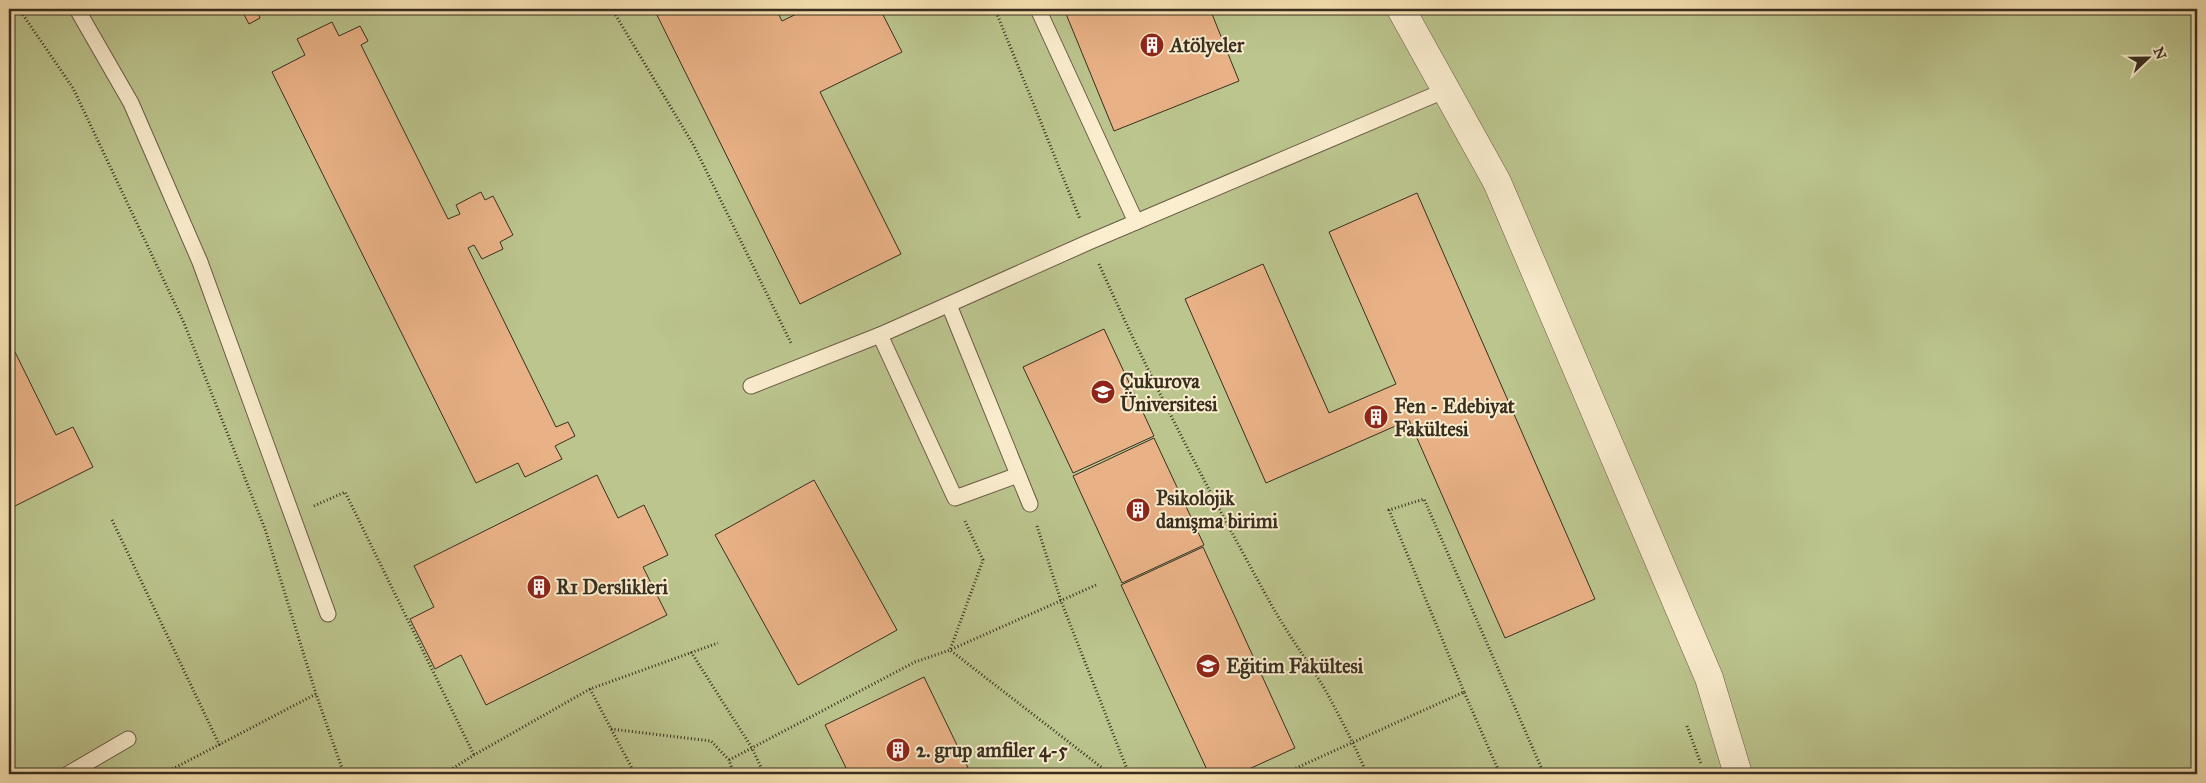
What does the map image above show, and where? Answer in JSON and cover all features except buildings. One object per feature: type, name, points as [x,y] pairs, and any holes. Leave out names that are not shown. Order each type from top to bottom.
[{"type":"street","points":[[1401,9],[1497,182],[1705,669],[1738,774]]},
{"type":"lane","points":[[77,9],[131,103],[200,262],[328,614]]},
{"type":"lane","points":[[1038,9],[1136,222]]},
{"type":"lane","points":[[751,386],[880,335],[1089,242],[1446,90]]},
{"type":"lane","points":[[949,305],[1030,504]]},
{"type":"lane","points":[[880,335],[955,498],[1018,475]]},
{"type":"lane","points":[[68,774],[128,739]]},
{"type":"path","points":[[19,9],[73,88],[184,323],[265,529],[316,694],[344,774]]},
{"type":"path","points":[[612,9],[694,146],[802,366]]},
{"type":"path","points":[[995,9],[1089,242],[1136,346],[1216,504],[1277,614],[1323,687],[1367,774]]},
{"type":"path","points":[[265,529],[344,492],[474,755]]},
{"type":"path","points":[[950,650],[983,560],[955,498]]},
{"type":"path","points":[[1500,774],[1389,510],[1424,500],[1544,774]]},
{"type":"path","points":[[1030,504],[1061,600],[1129,774]]},
{"type":"path","points":[[112,520],[220,746]]},
{"type":"path","points":[[729,760],[915,662],[950,650],[1096,585]]},
{"type":"path","points":[[444,774],[590,689],[718,643]]},
{"type":"path","points":[[950,650],[1110,774]]},
{"type":"path","points":[[691,652],[752,748],[764,774]]},
{"type":"path","points":[[590,689],[635,774]]},
{"type":"path","points":[[1283,774],[1464,692]]},
{"type":"path","points":[[162,774],[220,746],[316,694]]},
{"type":"path","points":[[1687,726],[1702,766]]},
{"type":"path","points":[[612,729],[711,741],[729,760],[734,774]]},
{"type":"green space","name":"Çukurova Üniversitesi","points":[[9,9],[2197,9],[2197,774],[9,774]]},
{"type":"place","name":"Atölyeler","points":[[1152,45]]},
{"type":"place","name":"Çukurova Üniversitesi","points":[[1103,392]]},
{"type":"place","name":"Fen - Edebiyat Fakültesi","points":[[1376,417]]},
{"type":"place","name":"Psikolojik danışma birimi","points":[[1138,510]]},
{"type":"place","name":"R1 Derslikleri","points":[[539,587]]},
{"type":"place","name":"Eğitim Fakültesi","points":[[1208,666]]},
{"type":"place","name":"2. grup amfiler 4-5","points":[[898,750]]}]
